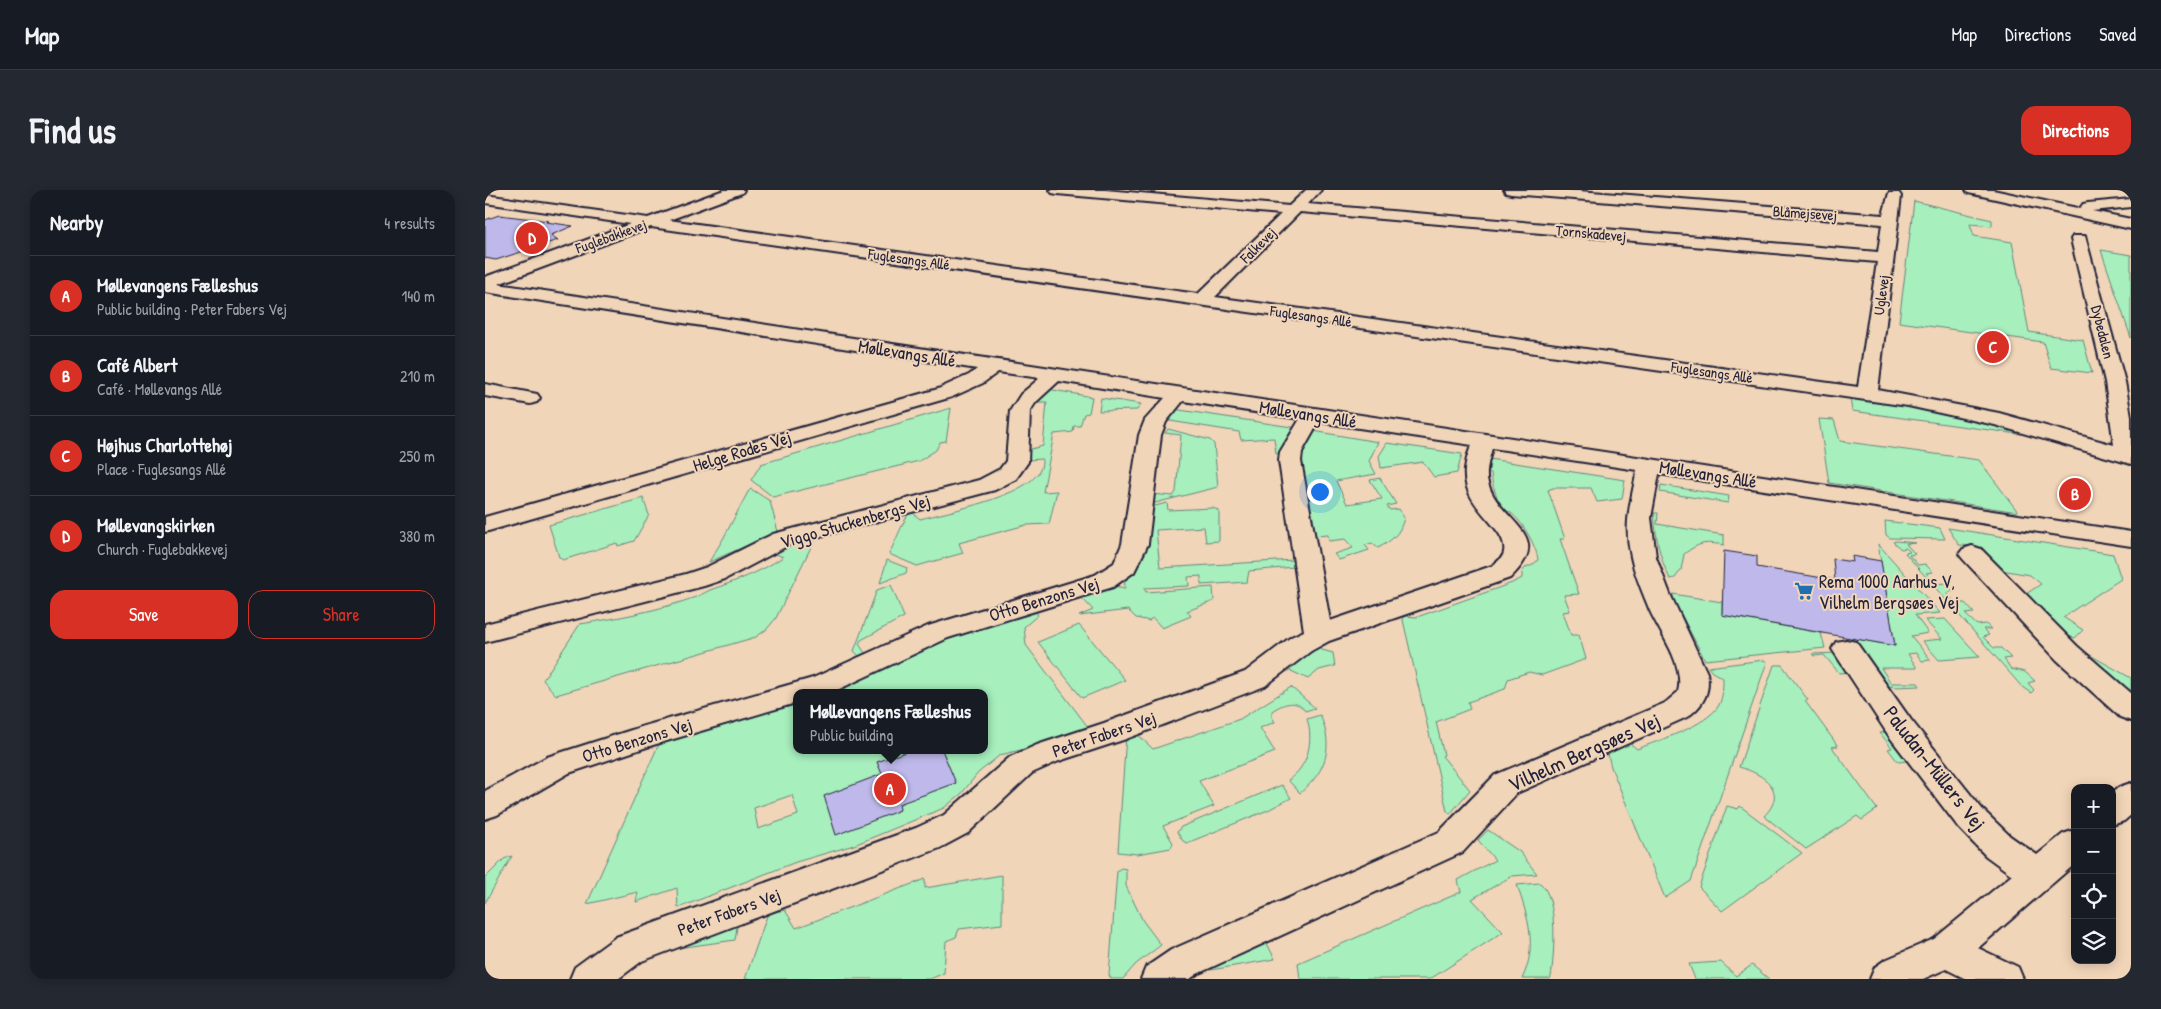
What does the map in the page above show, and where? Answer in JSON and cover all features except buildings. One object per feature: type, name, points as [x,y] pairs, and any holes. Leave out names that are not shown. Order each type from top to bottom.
[{"type":"street","points":[[490,200],[531,190]]},
{"type":"street","name":"Fuglebakkevej","points":[[485,283],[737,190]]},
{"type":"street","name":"Tornskadevej","points":[[1057,190],[1886,258]]},
{"type":"street","name":"Falkevej","points":[[1202,300],[1314,190]]},
{"type":"street","name":"Blåmejsevej","points":[[1511,190],[1889,220]]},
{"type":"street","points":[[1973,190],[2131,224]]},
{"type":"street","name":"Uglevej","points":[[1867,394],[1886,258],[1889,220],[1895,193]]},
{"type":"street","name":"Fuglesangs Allé","points":[[490,200],[1926,403],[1999,419],[2129,456]]},
{"type":"street","points":[[2067,209],[2131,203]]},
{"type":"street","name":"Dybedalen","points":[[2079,239],[2115,382],[2129,456]]},
{"type":"street","name":"Møllevangs Allé","points":[[485,287],[990,369],[1049,381],[1173,401],[1481,448],[1649,470],[2131,539]]},
{"type":"street","name":"Møllevangs Allé","points":[[485,297],[532,302],[990,369],[1649,470],[2131,548]]},
{"type":"street","name":"Helge Rodes Vej","points":[[485,525],[945,394],[976,380],[990,369]]},
{"type":"street","name":"Viggo Stuckenbergs Vej","points":[[485,633],[695,580],[716,573],[783,539],[987,485],[1008,474],[1017,462],[1020,411],[1028,398],[1049,381]]},
{"type":"street","points":[[485,390],[530,398]]},
{"type":"street","name":"Otto Benzons Vej","points":[[810,689],[823,685],[938,632],[1104,581],[1125,567],[1135,544],[1150,435],[1156,420],[1173,401]]},
{"type":"street","points":[[1309,421],[1291,452],[1290,461],[1319,635]]},
{"type":"street","name":"Peter Fabers Vej","points":[[589,979],[629,949],[928,838],[957,824],[986,795],[1021,765],[1048,753],[1115,731],[1255,679],[1301,644],[1319,635],[1501,572],[1513,564],[1518,548],[1516,540],[1486,504],[1477,487],[1476,469],[1481,448]]},
{"type":"street","name":"Vilhelm Bergsøes Vej","points":[[1160,979],[1184,962],[1451,842],[1506,784],[1676,710],[1689,702],[1694,690],[1695,679],[1691,666],[1651,582],[1643,560],[1639,518],[1649,470]]},
{"type":"street","points":[[1972,554],[2067,653],[2131,710]]},
{"type":"street","name":"Paludan-Müllers Vej","points":[[1846,649],[1900,728],[1971,819],[1998,846],[2038,875]]},
{"type":"street","name":"Otto Benzons Vej","points":[[485,806],[558,765],[653,734],[793,694]]},
{"type":"street","points":[[2116,809],[2131,796]]},
{"type":"street","points":[[1941,965],[2038,875],[2071,847]]},
{"type":"street","points":[[1941,965],[1970,979]]},
{"type":"street","points":[[1889,979],[1898,972],[1941,965],[2004,979]]},
{"type":"green space","points":[[1914,201],[1992,220],[1992,226],[1970,224],[1974,236],[2012,242],[2029,332],[2083,340],[2092,373],[2051,368],[2043,342],[1899,322]]},
{"type":"green space","points":[[2101,250],[2131,255],[2131,338]]},
{"type":"green space","points":[[1048,389],[1092,397],[1089,413],[1084,414],[1080,426],[1074,426],[1073,432],[1054,434],[1043,492],[1057,491],[1049,524],[1026,525],[959,543],[963,553],[917,566],[889,554],[911,511],[920,519],[948,512],[986,502],[1020,488],[1033,479],[1041,469],[1042,459],[1027,460],[1027,450],[1043,446],[1047,402],[1034,402]]},
{"type":"green space","points":[[1101,398],[1141,404],[1137,410],[1099,411]]},
{"type":"green space","points":[[1850,398],[1932,409],[2004,427],[2018,434],[1852,411]]},
{"type":"green space","points":[[951,408],[946,441],[940,442],[936,450],[919,461],[773,497],[751,480],[761,464]]},
{"type":"green space","points":[[1173,409],[1298,428],[1286,453],[1276,454],[1274,438],[1241,440],[1239,432],[1164,420]]},
{"type":"green space","points":[[1819,419],[1834,420],[1840,441],[1979,460],[2018,512],[1829,483]]},
{"type":"green space","points":[[1168,429],[1210,440],[1214,444],[1218,487],[1151,504],[1152,494],[1173,496],[1176,492],[1181,435],[1165,433]]},
{"type":"green space","points":[[1313,431],[1378,442],[1369,461],[1376,474],[1336,481],[1347,504],[1382,499],[1370,480],[1380,478],[1396,504],[1387,506],[1390,510],[1399,509],[1404,518],[1397,533],[1387,543],[1378,548],[1372,543],[1365,545],[1369,550],[1339,560],[1334,554],[1353,548],[1345,539],[1329,541],[1328,535],[1315,536],[1311,511],[1305,511],[1303,497],[1308,494],[1307,488],[1302,488],[1299,472],[1303,469],[1303,464],[1297,464],[1301,448]]},
{"type":"green space","points":[[1387,443],[1462,454],[1457,473],[1434,477],[1423,462],[1381,468],[1379,456]]},
{"type":"green space","points":[[1489,459],[1625,480],[1622,499],[1597,502],[1591,488],[1553,488],[1548,490],[1565,539],[1560,539],[1579,594],[1564,595],[1570,611],[1563,612],[1571,635],[1579,635],[1586,659],[1542,675],[1529,672],[1508,679],[1505,689],[1468,702],[1470,709],[1436,722],[1444,755],[1442,756],[1470,790],[1450,814],[1447,811],[1403,620],[1404,616],[1417,617],[1512,583],[1522,578],[1522,572],[1527,566],[1531,566],[1538,560],[1535,548],[1524,528],[1499,502],[1491,473],[1485,470]]},
{"type":"green space","points":[[1661,485],[1729,496],[1728,503],[1660,492]]},
{"type":"green space","points":[[751,489],[770,501],[778,532],[709,562],[748,492]]},
{"type":"green space","points":[[643,498],[649,515],[634,541],[618,546],[617,543],[563,560],[559,557],[549,525]]},
{"type":"green space","points":[[1167,503],[1168,510],[1213,508],[1219,511],[1219,541],[1206,542],[1204,527],[1156,530],[1160,568],[1294,560],[1294,567],[1249,571],[1247,582],[1201,585],[1201,576],[1188,577],[1189,586],[1144,588],[1146,592],[1213,587],[1214,601],[1187,611],[1191,616],[1162,628],[1153,618],[1150,621],[1136,618],[1128,610],[1079,616],[1093,610],[1081,597],[1114,586],[1125,588],[1124,577],[1137,565],[1144,554],[1151,507]]},
{"type":"green space","points":[[1654,513],[1658,513],[1657,524],[1724,535],[1724,545],[1703,544],[1690,550],[1684,554],[1681,570],[1675,578],[1670,579],[1659,547]]},
{"type":"green space","points":[[1885,521],[1940,528],[1945,539],[1890,538],[1886,535]]},
{"type":"green space","points":[[1948,528],[2113,554],[2121,579],[2063,617],[2083,630],[2075,638],[2067,636],[2026,594],[2041,584],[2030,575],[2001,570],[1974,546],[1959,545]]},
{"type":"green space","points":[[813,537],[815,539],[776,618],[767,629],[756,637],[556,695],[543,680],[580,624],[623,617],[679,603],[756,572],[783,557],[771,552]]},
{"type":"green space","points":[[1893,542],[1916,543],[1906,544],[1915,554],[1909,555],[1918,565],[1925,564],[1933,572],[1926,573],[1937,584],[1945,583],[1953,591],[1946,593],[1956,603],[1965,603],[1974,613],[1965,614],[1977,625],[1986,624],[1991,629],[1983,629],[1989,635],[1983,637],[1994,648],[2001,648],[2011,658],[2004,659],[2011,669],[2025,672],[2035,681],[2028,683],[2034,690],[2031,693],[2022,687],[1905,553],[1910,552],[1906,548],[1901,549]]},
{"type":"green space","points":[[1878,544],[1940,613],[1915,615],[1928,633],[1911,636],[1931,660],[1922,661],[1916,653],[1908,654],[1917,668],[1881,668],[1891,683],[1918,683],[1920,686],[1895,687],[1883,685],[1852,638],[1895,646]]},
{"type":"green space","points":[[887,560],[907,568],[906,573],[880,583]]},
{"type":"green space","points":[[891,585],[904,617],[861,640],[859,644],[865,653],[859,656],[854,651],[877,590]]},
{"type":"green space","points":[[1673,594],[1722,602],[1722,615],[1821,633],[1825,648],[1705,660],[1673,599]]},
{"type":"green space","points":[[1031,605],[1038,615],[1024,627],[1026,645],[1088,727],[1066,739],[1000,755],[978,773],[962,793],[944,808],[854,845],[796,862],[678,908],[677,888],[636,902],[638,892],[587,904],[657,748],[670,733],[793,701],[793,754],[988,754],[988,689],[830,689],[879,663]],"holes":[[[792,795],[798,815],[758,829],[754,808]]]},
{"type":"green space","points":[[1945,619],[1980,657],[1939,660],[1922,641],[1942,639],[1925,620]]},
{"type":"green space","points":[[1079,625],[1125,680],[1082,698],[1038,642]]},
{"type":"green space","points":[[1315,648],[1333,653],[1335,666],[1319,670],[1308,679],[1287,669]]},
{"type":"green space","points":[[2081,650],[2131,678],[2131,700]]},
{"type":"green space","points":[[1837,653],[1852,672],[1839,673],[1824,655],[1814,656],[1812,654]]},
{"type":"green space","points":[[1764,660],[1767,662],[1691,881],[1665,898],[1611,767],[1608,755],[1612,750],[1628,742],[1637,749],[1669,737],[1694,726],[1713,713],[1721,699],[1723,678],[1712,672],[1708,667]]},
{"type":"green space","points":[[1774,665],[1782,665],[1808,700],[1805,701],[1838,746],[1832,747],[1877,809],[1862,820],[1857,816],[1806,849],[1764,816],[1774,799],[1774,791],[1770,785],[1757,774],[1739,767]]},
{"type":"green space","points":[[1291,687],[1315,708],[1305,711],[1294,703],[1280,706],[1272,711],[1272,717],[1275,722],[1260,728],[1275,752],[1199,781],[1214,806],[1163,826],[1173,843],[1171,848],[1137,854],[1118,852],[1126,735],[1136,733],[1153,749],[1240,719]]},
{"type":"green space","points":[[1320,715],[1327,737],[1325,757],[1322,767],[1316,776],[1300,793],[1288,780],[1295,775],[1308,753],[1310,736],[1307,719]]},
{"type":"green space","points":[[1893,731],[1916,760],[1898,762],[1888,749],[1892,748],[1880,733]]},
{"type":"green space","points":[[1282,785],[1291,798],[1268,810],[1187,843],[1183,841],[1177,832],[1181,827]]},
{"type":"green space","points":[[1727,806],[1738,809],[1740,806],[1802,853],[1722,911],[1699,887]]},
{"type":"green space","points":[[1488,830],[1520,852],[1537,874],[1512,876],[1472,899],[1503,932],[1430,979],[1300,979],[1298,963],[1461,892],[1458,880],[1495,860],[1478,840]]},
{"type":"green space","points":[[512,856],[485,903],[485,878],[504,859]]},
{"type":"green space","points":[[1121,868],[1126,869],[1126,886],[1143,921],[1161,945],[1136,964],[1123,979],[1111,979],[1109,975],[1117,871]]},
{"type":"green space","points":[[1002,875],[1002,924],[959,929],[956,937],[946,941],[944,973],[930,979],[745,979],[768,913],[785,910],[796,928],[925,879],[925,888]]},
{"type":"green space","points":[[1540,883],[1546,890],[1553,914],[1554,942],[1551,977],[1550,979],[1522,979],[1530,955],[1530,932],[1517,885]]},
{"type":"green space","points":[[734,923],[737,927],[735,940],[678,948],[677,943]]},
{"type":"green space","points":[[1265,940],[1275,959],[1211,970],[1209,967]]},
{"type":"green space","points":[[1721,962],[1736,976],[1752,965],[1769,979],[1695,979],[1689,964]]},
{"type":"place","name":"Møllevangskirken","points":[[532,238]]},
{"type":"place","name":"Højhus Charlottehøj","points":[[1993,347]]},
{"type":"place","name":"Café Albert","points":[[2075,494]]},
{"type":"place","name":"Rema 1000 Aarhus V, Vilhelm Bergsøes Vej","points":[[1804,591]]},
{"type":"place","name":"Møllevangens Fælleshus","points":[[890,789]]}]
